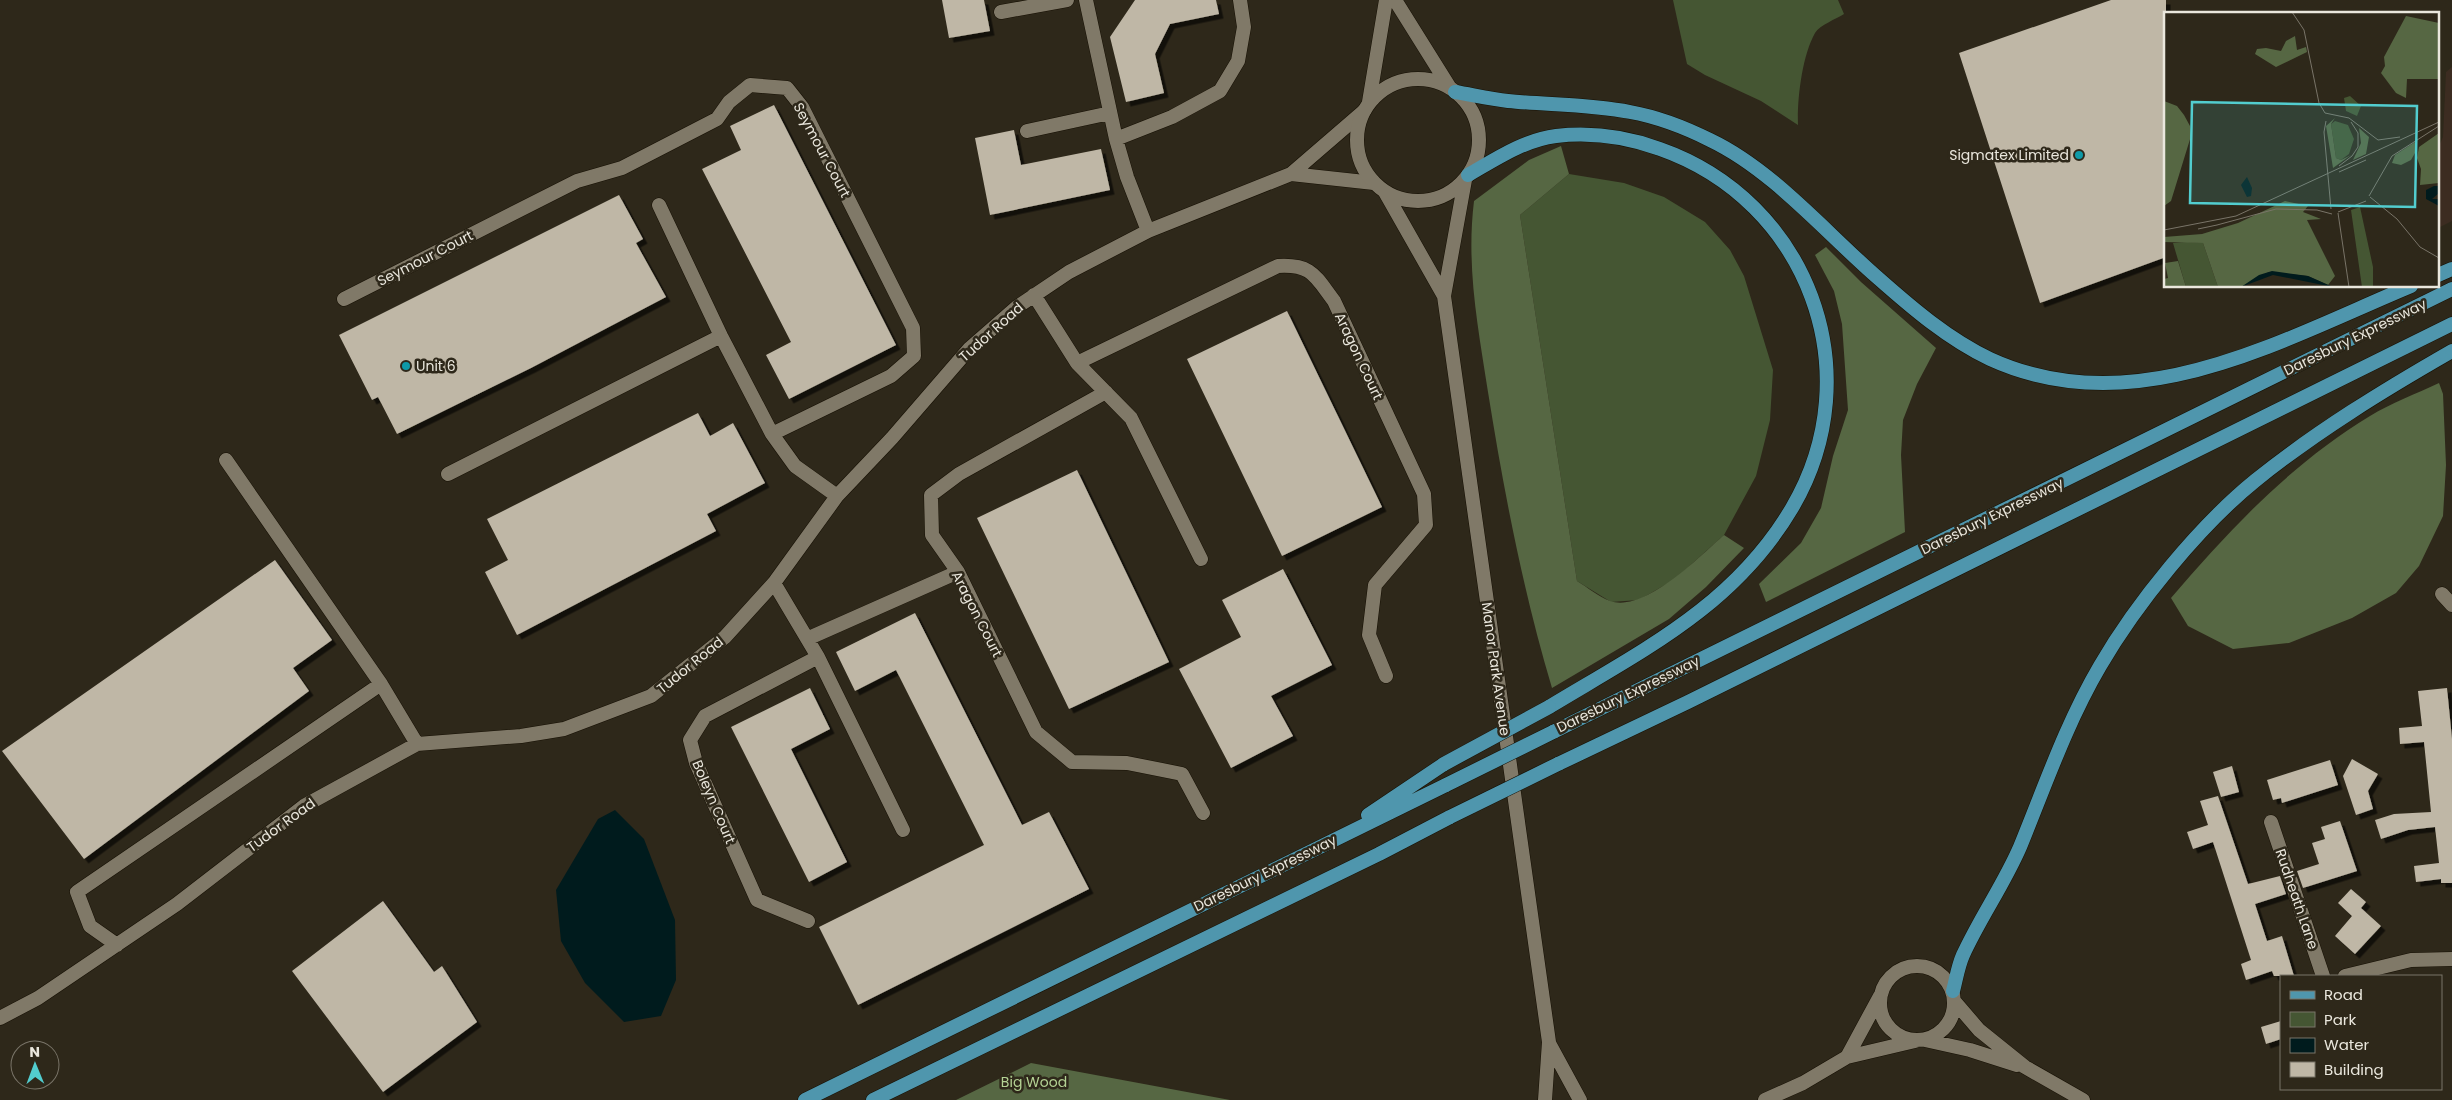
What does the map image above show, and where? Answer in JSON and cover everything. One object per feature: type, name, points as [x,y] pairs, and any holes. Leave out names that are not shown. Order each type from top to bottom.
[{"type":"main road","points":[[1453,90],[1507,100],[1629,111],[1670,122],[1712,141],[1746,161],[1801,207],[1912,308],[1955,339],[1990,359],[2033,374],[2082,382],[2122,384],[2168,378],[2231,361],[2406,288]]},
{"type":"main road","points":[[1323,844],[1444,764],[1549,707],[1654,644],[1710,605],[1756,560],[1792,507],[1817,456],[1826,410],[1826,355],[1816,305],[1790,252],[1760,212],[1722,179],[1684,157],[1641,142],[1598,134],[1556,136],[1528,142],[1466,177]]},
{"type":"main road","points":[[2440,274],[2452,269]]},
{"type":"main road","name":"Daresbury Expressway","points":[[805,1100],[2452,289]]},
{"type":"main road","points":[[873,1100],[1370,859],[1450,817],[1688,702],[2452,324]]},
{"type":"main road","points":[[1954,996],[1962,957],[2019,850],[2063,738],[2100,666],[2135,614],[2188,546],[2254,482],[2370,398],[2452,351]]},
{"type":"street","points":[[1001,12],[1067,0]]},
{"type":"street","points":[[1086,0],[1116,139],[1127,178],[1148,231]]},
{"type":"street","points":[[1116,139],[1172,117],[1220,91],[1238,61],[1244,27],[1240,0]]},
{"type":"street","points":[[1386,0],[1367,107],[1357,129],[1357,149],[1363,167],[1379,187],[1400,199],[1427,200],[1451,191],[1466,177],[1476,158],[1479,140],[1476,121],[1468,105],[1453,90],[1395,0]]},
{"type":"street","points":[[1367,107],[1382,90],[1398,82],[1416,79],[1434,81],[1453,90]]},
{"type":"street","name":"Seymour Court","points":[[344,300],[577,181],[622,168],[717,119],[729,102],[750,85],[787,88],[802,106],[913,328],[914,356],[891,376],[772,434]]},
{"type":"street","name":"Tudor Road","points":[[0,1018],[38,998],[177,904],[304,806],[417,744],[521,736],[564,729],[651,696],[725,637],[774,583],[837,496],[892,438],[969,349],[1034,295],[1069,272],[1148,231],[1291,174],[1367,107]]},
{"type":"street","points":[[1027,131],[1110,114]]},
{"type":"street","name":"Tudor Road","points":[[1291,174],[1379,187]]},
{"type":"street","name":"Manor Park Avenue","points":[[1466,177],[1444,296],[1549,1042],[1545,1100]]},
{"type":"street","name":"Manor Park Avenue","points":[[1379,187],[1444,296]]},
{"type":"street","points":[[659,205],[772,434],[795,466],[837,496]]},
{"type":"street","name":"Aragon Court","points":[[1077,363],[1278,266],[1297,264],[1312,273],[1334,301],[1424,494],[1426,525],[1375,585],[1369,635],[1386,676]]},
{"type":"street","points":[[1034,295],[1077,363],[1131,418],[1201,558]]},
{"type":"street","points":[[448,474],[722,336]]},
{"type":"street","name":"Aragon Court","points":[[1106,392],[959,474],[931,495],[932,534],[958,572],[1036,732],[1072,762],[1127,763],[1182,774],[1203,813]]},
{"type":"street","points":[[226,460],[381,684],[417,744]]},
{"type":"street","points":[[808,638],[958,572]]},
{"type":"street","points":[[774,583],[818,656],[903,830]]},
{"type":"street","points":[[2442,594],[2452,606]]},
{"type":"street","name":"Boleyn Court","points":[[808,921],[757,900],[696,763],[690,740],[705,716],[818,656]]},
{"type":"street","points":[[117,945],[90,926],[77,892],[381,684]]},
{"type":"street","name":"Rudheath Lane","points":[[2271,822],[2323,975]]},
{"type":"street","points":[[2349,975],[2411,960],[2452,959]]},
{"type":"street","points":[[1848,1057],[1886,984],[1904,968],[1916,966],[1927,968],[1938,973],[1947,981],[1954,996],[1979,1030],[2025,1067],[2083,1100]]},
{"type":"street","points":[[1881,995],[1881,1011],[1888,1026],[1895,1034],[1970,1050],[2025,1067]]},
{"type":"street","points":[[1765,1100],[1803,1083],[1848,1057],[1921,1040],[1944,1030],[1954,1012],[1954,996]]},
{"type":"street","name":"Manor Park Avenue","points":[[1549,1042],[1580,1100]]},
{"type":"shaded area","points":[[2452,67],[2452,221],[2440,227],[2440,144],[2443,137],[2446,72]]},
{"type":"green space","points":[[1673,0],[1838,0],[1844,14],[1817,30],[1810,43],[1798,103],[1798,125],[1761,101],[1705,75],[1687,64]]},
{"type":"green space","points":[[1561,146],[1569,174],[1520,215],[1577,581],[1610,601],[1624,602],[1639,599],[1655,591],[1687,568],[1724,535],[1744,548],[1706,587],[1669,619],[1552,688],[1523,578],[1501,467],[1477,320],[1471,250],[1474,201],[1529,160]]},
{"type":"green space","points":[[1569,174],[1624,183],[1664,197],[1705,222],[1730,250],[1744,276],[1773,370],[1770,420],[1756,476],[1724,535],[1675,579],[1639,600],[1611,602],[1577,581],[1520,215]]},
{"type":"green space","points":[[1826,247],[1861,282],[1936,348],[1917,384],[1903,420],[1901,455],[1905,532],[1766,602],[1759,584],[1801,543],[1821,508],[1833,456],[1848,410],[1842,324],[1834,291],[1815,255]]},
{"type":"green space","points":[[2439,383],[2443,394],[2446,465],[2443,516],[2419,566],[2396,593],[2352,618],[2289,643],[2233,649],[2188,626],[2171,598],[2216,547],[2263,499],[2288,476],[2341,435],[2378,411]]},
{"type":"green space","name":"Big Wood","points":[[1031,1063],[1230,1100],[956,1100]]},
{"type":"water","points":[[615,810],[644,839],[675,920],[676,980],[661,1016],[624,1022],[585,983],[561,941],[556,890],[598,819]]},
{"type":"building","points":[[942,0],[984,0],[990,31],[949,38]]},
{"type":"building","points":[[1135,0],[1216,0],[1219,14],[1170,24],[1155,54],[1164,93],[1126,102],[1110,37]]},
{"type":"building","name":"Sigmatex Limited","points":[[2111,0],[2166,0],[2166,12],[2164,12],[2164,258],[2040,303],[1959,53]]},
{"type":"building","points":[[774,105],[896,345],[789,399],[766,355],[791,342],[702,169],[741,150],[730,126]]},
{"type":"building","points":[[1014,130],[1021,165],[1101,149],[1110,190],[990,215],[975,138]]},
{"type":"building","points":[[619,195],[643,239],[636,243],[666,297],[531,368],[397,434],[378,397],[372,400],[339,335]]},
{"type":"building","points":[[1287,311],[1382,507],[1282,556],[1187,359]]},
{"type":"building","points":[[698,413],[710,436],[733,423],[765,483],[707,514],[716,531],[517,635],[485,572],[508,560],[487,519]]},
{"type":"building","points":[[1077,470],[1169,662],[1069,709],[977,518]]},
{"type":"building","points":[[275,560],[332,640],[293,668],[309,691],[84,859],[2,751]]},
{"type":"building","points":[[1283,569],[1332,665],[1271,696],[1293,736],[1231,768],[1179,669],[1241,637],[1222,600]]},
{"type":"building","points":[[915,613],[1022,825],[1049,812],[1089,889],[858,1005],[819,927],[984,845],[896,670],[855,691],[836,652]]},
{"type":"building","points":[[810,688],[830,729],[791,749],[847,862],[809,882],[731,727]]},
{"type":"building","points":[[2447,688],[2452,739],[2452,883],[2441,883],[2441,879],[2416,882],[2414,866],[2439,863],[2435,827],[2408,830],[2381,839],[2375,820],[2394,814],[2431,812],[2424,742],[2400,744],[2399,728],[2422,726],[2418,691]]},
{"type":"building","points":[[2352,759],[2378,774],[2368,791],[2373,809],[2356,815],[2343,776]]},
{"type":"building","points":[[2330,760],[2338,785],[2282,803],[2281,798],[2273,800],[2267,780]]},
{"type":"building","points":[[2232,766],[2239,792],[2221,797],[2213,772]]},
{"type":"building","points":[[2218,796],[2248,884],[2280,876],[2286,894],[2255,904],[2267,941],[2282,936],[2294,975],[2274,976],[2272,971],[2246,980],[2241,964],[2251,960],[2213,842],[2193,849],[2187,832],[2208,825],[2200,801]]},
{"type":"building","points":[[2340,821],[2357,871],[2303,888],[2297,871],[2319,864],[2312,843],[2325,839],[2321,827]]},
{"type":"building","points":[[2351,889],[2366,902],[2361,908],[2381,926],[2355,954],[2335,936],[2352,916],[2338,903]]},
{"type":"building","points":[[383,901],[434,972],[442,966],[477,1022],[383,1092],[292,971]]},
{"type":"building","points":[[2280,1021],[2280,1039],[2266,1044],[2261,1027]]},
{"type":"place","name":"Sigmatex Limited","points":[[2079,155]]},
{"type":"place","name":"Unit 6","points":[[406,366]]}]
